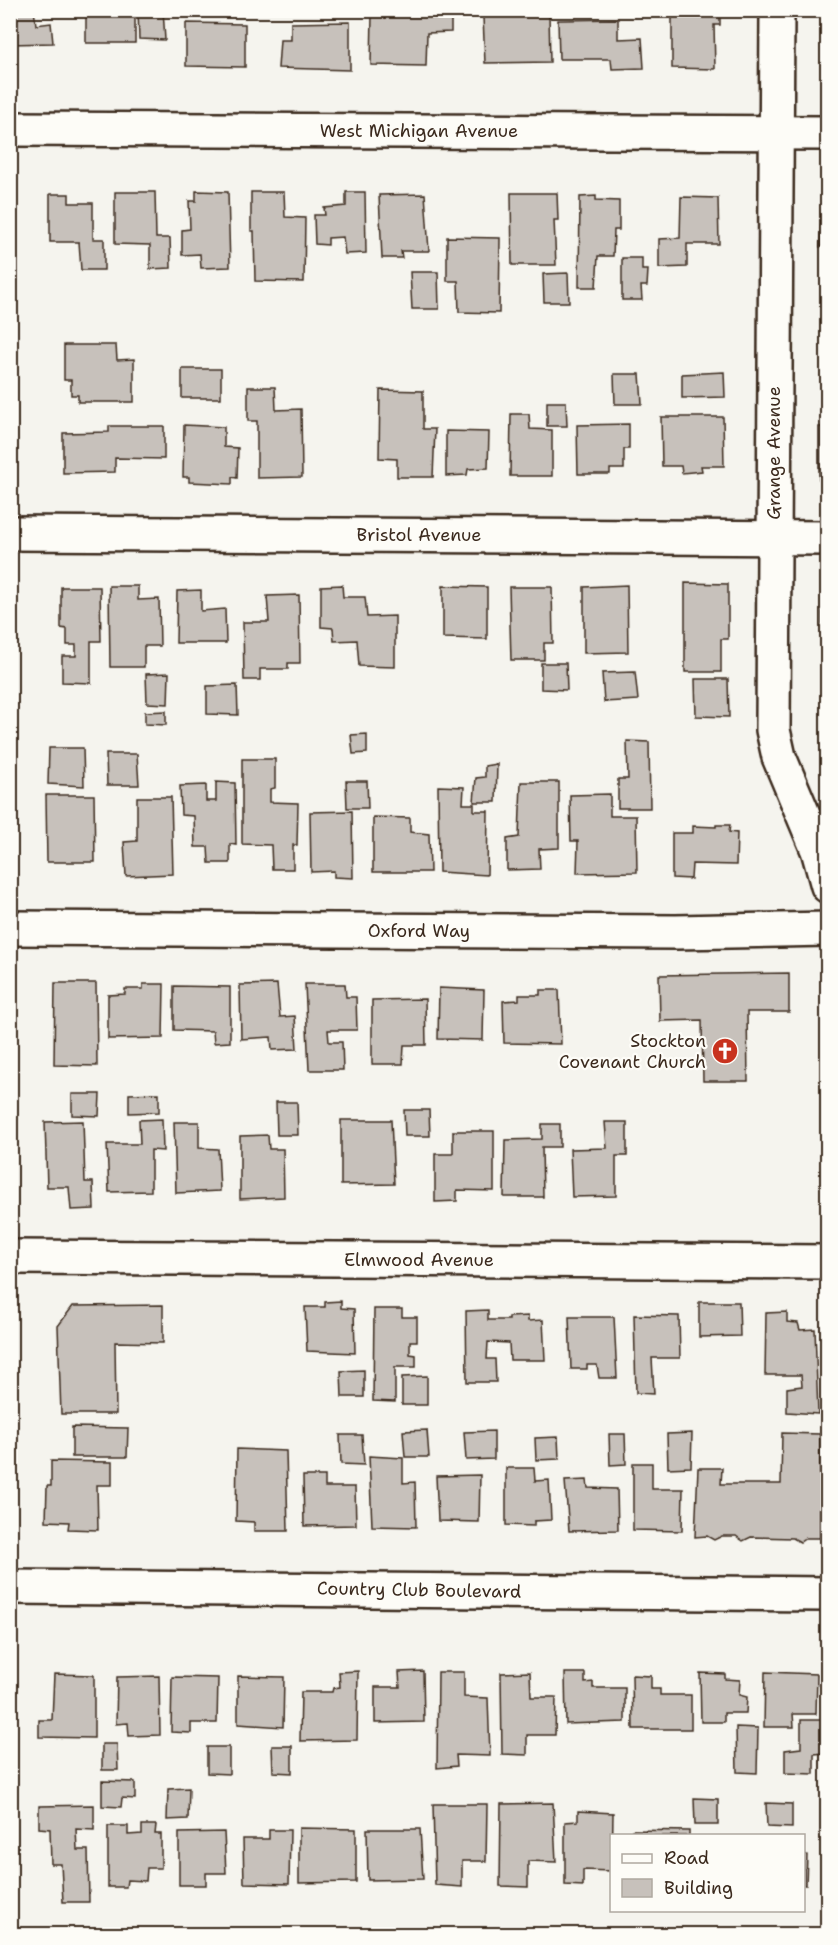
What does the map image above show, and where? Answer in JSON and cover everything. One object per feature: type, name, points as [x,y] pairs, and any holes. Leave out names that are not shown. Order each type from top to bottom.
[{"type":"street","name":"Grange Avenue","points":[[777,10],[773,730],[779,757],[818,850],[828,886]]},
{"type":"street","name":"West Michigan Avenue","points":[[10,129],[828,133]]},
{"type":"street","name":"Bristol Avenue","points":[[10,533],[828,538]]},
{"type":"street","name":"Oxford Way","points":[[10,928],[676,932],[828,929]]},
{"type":"street","name":"Elmwood Avenue","points":[[10,1257],[828,1262]]},
{"type":"street","name":"Country Club Boulevard","points":[[10,1587],[828,1594]]},
{"type":"building","points":[[10,10],[34,10],[36,25],[51,23],[53,43],[10,44]]},
{"type":"building","points":[[86,10],[135,10],[135,43],[86,43]]},
{"type":"building","points":[[163,10],[165,40],[139,39],[138,11]]},
{"type":"building","points":[[419,10],[451,10],[451,32],[427,33],[426,66],[371,65],[372,15],[419,14]]},
{"type":"building","points":[[464,10],[549,14],[550,62],[485,63],[483,17],[464,16]]},
{"type":"building","points":[[672,10],[720,10],[720,25],[714,25],[715,69],[672,68]]},
{"type":"building","points":[[618,19],[618,39],[642,38],[644,68],[612,69],[611,59],[559,59],[558,20]]},
{"type":"building","points":[[350,22],[350,70],[278,68],[280,40],[291,40],[291,23]]},
{"type":"building","points":[[186,23],[245,24],[245,67],[186,66]]},
{"type":"building","points":[[196,191],[228,192],[230,267],[201,268],[200,254],[182,255],[182,230],[190,229],[189,201],[196,201]]},
{"type":"building","points":[[115,192],[155,192],[156,238],[170,238],[171,268],[150,269],[150,245],[115,244]]},
{"type":"building","points":[[251,192],[284,192],[285,217],[305,218],[304,282],[255,281]]},
{"type":"building","points":[[346,192],[365,192],[366,253],[345,254],[343,237],[328,238],[328,245],[315,244],[314,215],[325,215],[324,208],[346,206]]},
{"type":"building","points":[[511,193],[557,193],[558,220],[554,220],[556,265],[512,265]]},
{"type":"building","points":[[50,194],[69,194],[69,203],[93,203],[93,239],[104,239],[104,270],[81,270],[79,242],[50,242]]},
{"type":"building","points":[[425,194],[429,251],[401,251],[402,258],[382,258],[379,195]]},
{"type":"building","points":[[596,196],[596,200],[619,201],[619,230],[614,230],[613,256],[598,256],[596,287],[579,287],[580,197]]},
{"type":"building","points":[[822,196],[828,196],[828,247],[820,247]]},
{"type":"building","points":[[681,197],[718,198],[719,244],[687,244],[687,267],[659,268],[659,239],[680,238]]},
{"type":"building","points":[[447,237],[500,238],[499,313],[459,312],[458,281],[447,281]]},
{"type":"building","points":[[622,258],[642,258],[642,270],[648,270],[647,286],[641,286],[642,300],[622,300]]},
{"type":"building","points":[[410,272],[438,272],[439,309],[412,309]]},
{"type":"building","points":[[568,273],[569,302],[544,302],[543,274]]},
{"type":"building","points":[[64,345],[116,345],[117,360],[134,359],[134,402],[78,402],[78,395],[71,395],[71,380],[64,380]]},
{"type":"building","points":[[182,369],[221,369],[221,398],[182,398]]},
{"type":"building","points":[[724,372],[725,397],[682,398],[682,374]]},
{"type":"building","points":[[614,374],[640,374],[642,404],[615,404]]},
{"type":"building","points":[[248,387],[275,387],[276,410],[301,409],[302,477],[257,478],[257,421],[248,421]]},
{"type":"building","points":[[380,390],[423,391],[423,429],[435,429],[433,477],[397,477],[397,459],[379,458]]},
{"type":"building","points":[[547,402],[566,402],[567,426],[547,426]]},
{"type":"building","points":[[511,414],[529,414],[530,429],[552,430],[552,476],[510,476]]},
{"type":"building","points":[[661,417],[723,417],[724,466],[701,466],[702,471],[682,473],[681,466],[662,466]]},
{"type":"building","points":[[629,424],[629,449],[624,449],[624,469],[610,469],[610,474],[578,474],[577,425]]},
{"type":"building","points":[[184,425],[224,427],[224,447],[238,448],[237,478],[232,477],[232,484],[189,482],[189,477],[183,477]]},
{"type":"building","points":[[109,426],[164,426],[164,459],[115,458],[115,472],[63,473],[63,433],[109,432]]},
{"type":"building","points":[[819,427],[828,427],[828,480],[819,480]]},
{"type":"building","points":[[446,431],[489,432],[488,468],[468,469],[467,475],[446,476]]},
{"type":"building","points":[[685,583],[728,584],[728,639],[721,639],[721,672],[685,672]]},
{"type":"building","points":[[342,585],[343,597],[365,597],[367,617],[395,616],[395,667],[359,666],[357,640],[334,641],[333,628],[321,627],[321,586]]},
{"type":"building","points":[[627,585],[628,652],[584,653],[584,587]]},
{"type":"building","points":[[109,586],[138,586],[138,600],[159,599],[160,646],[144,646],[144,667],[110,667]]},
{"type":"building","points":[[443,586],[487,587],[487,639],[443,638]]},
{"type":"building","points":[[61,587],[100,587],[101,641],[91,641],[91,683],[62,682],[62,656],[76,656],[76,645],[67,645],[67,629],[61,628]]},
{"type":"building","points":[[509,587],[552,587],[553,643],[544,643],[544,660],[511,660]]},
{"type":"building","points":[[201,590],[201,611],[225,609],[226,643],[176,643],[177,591]]},
{"type":"building","points":[[822,590],[828,590],[828,706],[823,706]]},
{"type":"building","points":[[299,595],[300,663],[288,663],[288,669],[260,669],[260,680],[244,680],[243,622],[269,622],[267,596]]},
{"type":"building","points":[[541,663],[566,663],[567,690],[541,689]]},
{"type":"building","points":[[635,672],[638,700],[604,702],[602,673]]},
{"type":"building","points":[[169,673],[168,704],[147,703],[146,674]]},
{"type":"building","points":[[695,679],[728,679],[729,717],[696,716]]},
{"type":"building","points":[[237,685],[238,715],[207,714],[207,686]]},
{"type":"building","points":[[166,711],[166,725],[145,724],[145,712]]},
{"type":"building","points":[[367,734],[367,753],[353,754],[351,735]]},
{"type":"building","points":[[627,741],[649,742],[650,808],[618,808],[618,779],[628,779]]},
{"type":"building","points":[[49,748],[83,748],[84,786],[48,784]]},
{"type":"building","points":[[106,754],[137,754],[139,785],[107,785]]},
{"type":"building","points":[[242,759],[275,759],[275,788],[270,789],[270,802],[298,803],[297,845],[293,845],[293,869],[272,869],[271,845],[242,844]]},
{"type":"building","points":[[497,764],[496,802],[474,802],[476,778],[485,777],[485,766]]},
{"type":"building","points":[[346,781],[367,781],[368,808],[347,808]]},
{"type":"building","points":[[216,782],[235,783],[236,845],[230,844],[230,863],[209,863],[208,847],[195,847],[194,816],[181,815],[180,786],[206,785],[206,801],[216,801]]},
{"type":"building","points":[[521,782],[559,782],[559,848],[539,849],[540,869],[507,870],[507,839],[519,837]]},
{"type":"building","points":[[438,786],[464,787],[463,804],[474,804],[474,811],[488,811],[487,875],[439,872]]},
{"type":"building","points":[[610,794],[610,816],[636,816],[637,872],[577,873],[578,841],[571,841],[570,795]]},
{"type":"building","points":[[46,795],[94,795],[95,862],[47,862]]},
{"type":"building","points":[[137,797],[171,797],[173,874],[126,876],[124,842],[137,841]]},
{"type":"building","points":[[352,811],[353,878],[334,877],[334,871],[311,872],[310,812]]},
{"type":"building","points":[[373,817],[410,818],[410,832],[429,834],[430,872],[373,872]]},
{"type":"building","points":[[716,825],[730,825],[729,832],[737,833],[736,865],[692,864],[691,879],[672,878],[672,833],[693,833],[693,826],[716,827]]},
{"type":"building","name":"Stockton Covenant Church","points":[[789,973],[789,1012],[747,1012],[748,1081],[703,1081],[702,1020],[660,1021],[659,975]]},
{"type":"building","points":[[55,983],[96,983],[97,1066],[54,1065]]},
{"type":"building","points":[[143,984],[164,984],[163,1038],[108,1039],[108,995],[125,994],[125,989],[143,989]]},
{"type":"building","points":[[277,984],[280,1017],[295,1016],[297,1049],[272,1050],[271,1037],[241,1039],[240,985]]},
{"type":"building","points":[[305,984],[345,984],[346,997],[356,997],[357,1030],[328,1030],[329,1042],[342,1042],[343,1070],[309,1070]]},
{"type":"building","points":[[174,986],[230,987],[230,1042],[214,1043],[213,1031],[174,1030]]},
{"type":"building","points":[[439,988],[484,990],[483,1040],[438,1039]]},
{"type":"building","points":[[540,990],[559,990],[561,1044],[504,1043],[503,1001],[519,1000],[519,995],[540,995]]},
{"type":"building","points":[[425,999],[426,1045],[404,1045],[403,1064],[372,1064],[372,1000]]},
{"type":"building","points":[[159,1093],[159,1112],[129,1113],[129,1094]]},
{"type":"building","points":[[72,1094],[100,1094],[99,1116],[72,1115]]},
{"type":"building","points":[[276,1102],[297,1102],[298,1135],[277,1135]]},
{"type":"building","points":[[404,1110],[429,1110],[430,1136],[405,1136]]},
{"type":"building","points":[[162,1119],[163,1151],[151,1150],[151,1191],[109,1192],[107,1144],[140,1144],[139,1120]]},
{"type":"building","points":[[341,1120],[391,1120],[394,1184],[341,1185]]},
{"type":"building","points":[[83,1121],[85,1182],[93,1182],[94,1209],[71,1210],[69,1187],[47,1187],[45,1122]]},
{"type":"building","points":[[174,1122],[199,1122],[199,1148],[218,1149],[220,1191],[176,1193]]},
{"type":"building","points":[[605,1122],[627,1122],[627,1156],[616,1156],[616,1196],[572,1197],[570,1149],[607,1148]]},
{"type":"building","points":[[542,1124],[560,1124],[560,1147],[542,1147],[543,1197],[504,1197],[505,1140],[542,1139]]},
{"type":"building","points":[[453,1131],[494,1131],[494,1191],[457,1190],[457,1201],[435,1202],[435,1154],[453,1154]]},
{"type":"building","points":[[268,1135],[269,1149],[283,1149],[284,1197],[240,1199],[240,1136]]},
{"type":"building","points":[[341,1301],[341,1308],[354,1309],[355,1353],[307,1351],[305,1307],[325,1307],[325,1302]]},
{"type":"building","points":[[699,1302],[739,1302],[740,1336],[699,1337]]},
{"type":"building","points":[[163,1305],[163,1343],[115,1342],[116,1414],[61,1414],[58,1326],[73,1306]]},
{"type":"building","points":[[374,1309],[402,1309],[402,1317],[417,1317],[417,1341],[410,1341],[410,1354],[416,1355],[416,1367],[395,1367],[395,1402],[373,1401]]},
{"type":"building","points":[[488,1310],[488,1320],[509,1320],[509,1317],[528,1316],[528,1321],[543,1320],[545,1360],[510,1360],[509,1343],[488,1342],[487,1359],[495,1359],[496,1382],[467,1382],[466,1311]]},
{"type":"building","points":[[787,1312],[787,1322],[798,1323],[800,1330],[815,1329],[818,1414],[787,1412],[787,1388],[802,1386],[801,1375],[765,1375],[766,1313]]},
{"type":"building","points":[[634,1315],[679,1316],[680,1358],[652,1358],[654,1394],[636,1393]]},
{"type":"building","points":[[569,1317],[614,1317],[617,1378],[599,1378],[597,1365],[587,1365],[587,1369],[571,1369]]},
{"type":"building","points":[[364,1370],[364,1397],[342,1397],[341,1371]]},
{"type":"building","points":[[427,1376],[427,1405],[402,1405],[402,1377]]},
{"type":"building","points":[[72,1427],[128,1428],[127,1457],[72,1457]]},
{"type":"building","points":[[427,1430],[429,1457],[405,1457],[403,1431]]},
{"type":"building","points":[[494,1431],[494,1459],[466,1460],[464,1432]]},
{"type":"building","points":[[692,1433],[691,1467],[668,1468],[667,1434]]},
{"type":"building","points":[[782,1433],[820,1434],[820,1538],[806,1538],[800,1542],[793,1538],[751,1537],[743,1541],[736,1536],[722,1536],[714,1540],[707,1536],[695,1537],[698,1468],[722,1468],[721,1484],[781,1484]]},
{"type":"building","points":[[609,1434],[625,1434],[626,1464],[610,1465]]},
{"type":"building","points":[[340,1435],[362,1435],[364,1465],[341,1464]]},
{"type":"building","points":[[558,1437],[559,1459],[536,1460],[535,1438]]},
{"type":"building","points":[[237,1449],[286,1451],[288,1531],[254,1531],[254,1522],[236,1521]]},
{"type":"building","points":[[369,1456],[403,1458],[403,1483],[415,1482],[416,1527],[372,1526]]},
{"type":"building","points":[[51,1461],[112,1462],[112,1485],[97,1485],[98,1530],[68,1529],[69,1522],[46,1521],[47,1486],[51,1486]]},
{"type":"building","points":[[633,1463],[652,1463],[652,1489],[683,1489],[682,1531],[633,1530]]},
{"type":"building","points":[[506,1468],[534,1468],[535,1481],[549,1480],[551,1520],[534,1521],[534,1526],[506,1525]]},
{"type":"building","points":[[480,1475],[479,1522],[438,1521],[436,1476]]},
{"type":"building","points":[[303,1476],[325,1476],[325,1487],[355,1487],[356,1525],[304,1526]]},
{"type":"building","points":[[587,1480],[588,1488],[617,1489],[618,1530],[569,1531],[565,1481]]},
{"type":"building","points":[[358,1671],[357,1740],[300,1741],[301,1692],[332,1692],[333,1688],[340,1687],[339,1672]]},
{"type":"building","points":[[423,1671],[424,1722],[375,1723],[375,1687],[400,1687],[399,1672]]},
{"type":"building","points":[[438,1672],[464,1672],[464,1697],[488,1698],[490,1756],[456,1755],[457,1766],[437,1768]]},
{"type":"building","points":[[530,1672],[531,1697],[556,1697],[555,1735],[527,1735],[527,1755],[502,1754],[501,1673]]},
{"type":"building","points":[[765,1672],[817,1674],[816,1714],[793,1714],[794,1727],[764,1727]]},
{"type":"building","points":[[565,1673],[585,1673],[585,1683],[593,1682],[593,1688],[625,1688],[625,1722],[566,1724]]},
{"type":"building","points":[[700,1673],[725,1674],[725,1679],[740,1680],[739,1695],[747,1697],[746,1713],[724,1713],[724,1722],[701,1722]]},
{"type":"building","points":[[54,1674],[94,1675],[94,1738],[39,1737],[39,1720],[52,1720]]},
{"type":"building","points":[[632,1675],[651,1676],[651,1689],[660,1689],[660,1695],[691,1695],[691,1729],[633,1729]]},
{"type":"building","points":[[159,1676],[160,1735],[129,1736],[128,1723],[116,1724],[117,1677]]},
{"type":"building","points":[[238,1676],[284,1677],[283,1727],[238,1724]]},
{"type":"building","points":[[172,1677],[218,1678],[217,1723],[191,1723],[191,1733],[171,1732]]},
{"type":"building","points":[[801,1720],[826,1720],[825,1753],[814,1754],[814,1774],[785,1773],[785,1750],[801,1748]]},
{"type":"building","points":[[736,1727],[758,1728],[757,1773],[737,1772]]},
{"type":"building","points":[[102,1744],[117,1744],[118,1770],[102,1770]]},
{"type":"building","points":[[272,1746],[292,1746],[292,1773],[273,1772]]},
{"type":"building","points":[[207,1747],[229,1747],[229,1774],[207,1773]]},
{"type":"building","points":[[102,1781],[135,1782],[135,1799],[122,1798],[121,1807],[102,1806]]},
{"type":"building","points":[[189,1788],[188,1819],[167,1820],[168,1789]]},
{"type":"building","points":[[694,1798],[718,1799],[718,1825],[695,1825]]},
{"type":"building","points":[[553,1803],[556,1862],[528,1861],[528,1887],[500,1886],[501,1804]]},
{"type":"building","points":[[766,1803],[792,1804],[792,1828],[767,1827]]},
{"type":"building","points":[[433,1804],[487,1804],[486,1861],[462,1861],[462,1887],[435,1885]]},
{"type":"building","points":[[94,1805],[94,1830],[76,1829],[77,1850],[88,1850],[89,1902],[63,1902],[61,1864],[51,1864],[50,1829],[39,1828],[39,1806]]},
{"type":"building","points":[[578,1811],[613,1813],[613,1834],[610,1834],[610,1871],[583,1870],[583,1886],[565,1885],[565,1822],[578,1821]]},
{"type":"building","points":[[142,1825],[156,1825],[155,1834],[161,1834],[161,1868],[147,1868],[146,1881],[127,1880],[126,1887],[108,1887],[108,1826],[128,1826],[128,1835],[142,1834]]},
{"type":"building","points":[[299,1828],[356,1829],[356,1882],[299,1883]]},
{"type":"building","points":[[367,1829],[420,1829],[423,1879],[368,1880]]},
{"type":"building","points":[[269,1830],[290,1830],[289,1884],[244,1883],[243,1839],[269,1839]]},
{"type":"building","points":[[632,1830],[689,1831],[689,1834],[632,1834]]},
{"type":"building","points":[[224,1832],[226,1873],[206,1873],[206,1885],[179,1885],[179,1833]]},
{"type":"building","points":[[805,1854],[807,1855],[805,1885]]},
{"type":"place","name":"Stockton Covenant Church","points":[[725,1051]]}]
